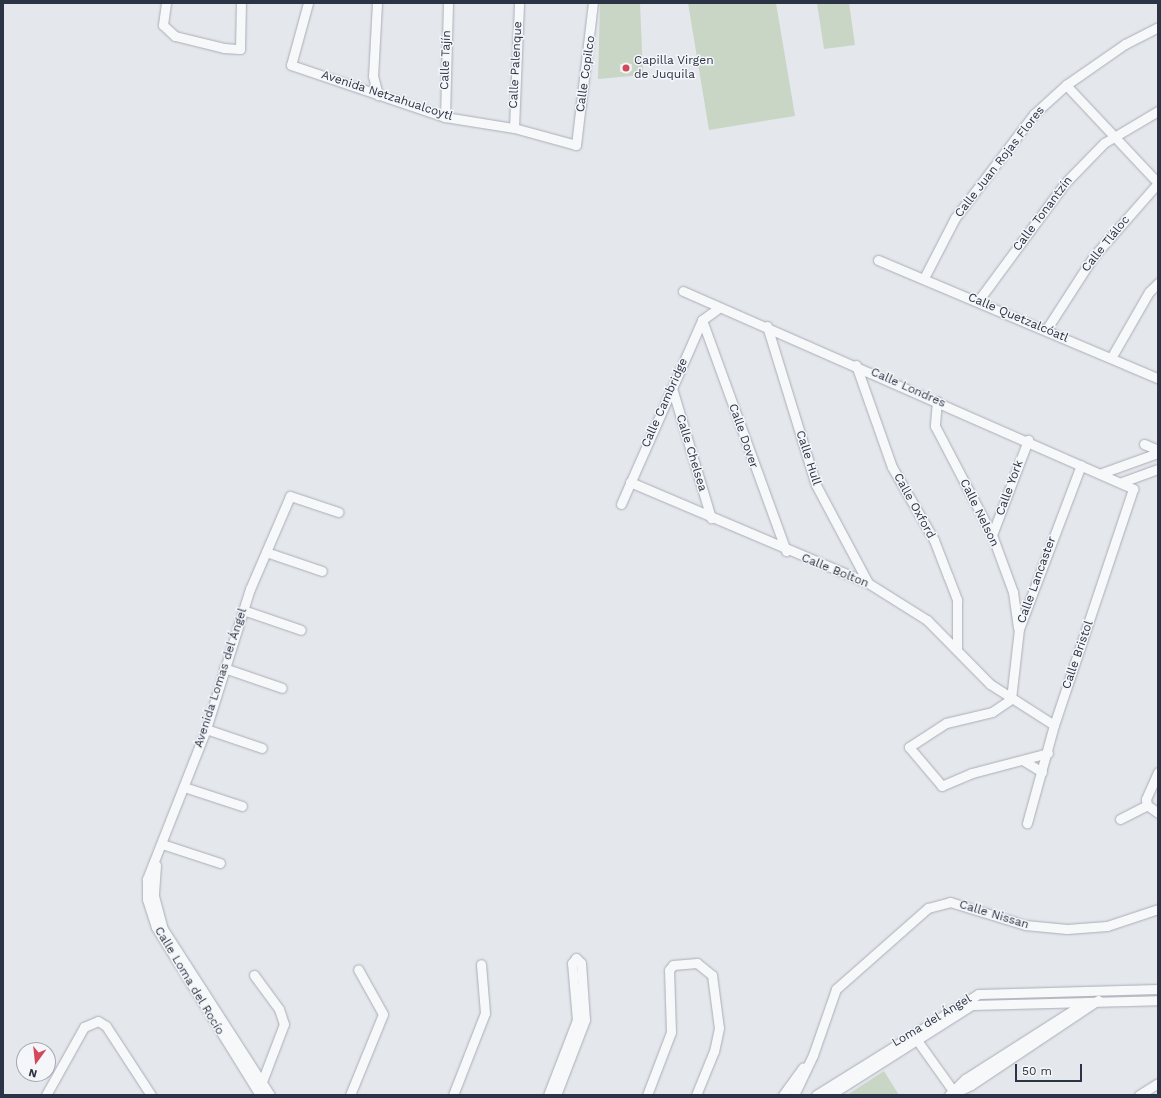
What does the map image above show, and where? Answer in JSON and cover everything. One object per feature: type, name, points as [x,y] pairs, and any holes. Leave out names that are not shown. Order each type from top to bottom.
[{"type":"street","points":[[166,3],[164,25],[175,36],[224,48],[240,49],[241,3]]},
{"type":"street","name":"Avenida Netzahualcoytl","points":[[308,3],[292,65],[445,117],[514,128],[576,145]]},
{"type":"street","points":[[377,3],[373,76],[378,95]]},
{"type":"street","name":"Calle Tajín","points":[[445,117],[448,3]]},
{"type":"street","name":"Calle Palenque","points":[[514,128],[519,3]]},
{"type":"street","name":"Calle Copilco","points":[[576,145],[593,3]]},
{"type":"street","name":"Calle Juan Rojas Flores","points":[[924,278],[955,218],[1034,114],[1066,85],[1125,44],[1158,27]]},
{"type":"street","points":[[1066,85],[1113,138],[1158,183]]},
{"type":"street","name":"Calle Tonantzín","points":[[978,301],[1065,183],[1113,138],[1158,111]]},
{"type":"street","name":"Calle Tláloc","points":[[1046,330],[1093,257],[1158,183]]},
{"type":"street","name":"Calle Quetzalcóatl","points":[[878,260],[924,278],[1158,378]]},
{"type":"street","points":[[1111,358],[1149,292],[1158,283]]},
{"type":"street","name":"Calle Londres","points":[[683,292],[717,309],[739,313],[1102,473],[1133,489]]},
{"type":"street","name":"Calle Cambridge","points":[[621,504],[702,320],[717,309]]},
{"type":"street","name":"Calle Dover","points":[[702,320],[786,551]]},
{"type":"street","name":"Calle Hull","points":[[766,326],[816,485],[868,583]]},
{"type":"street","name":"Calle Oxford","points":[[856,365],[892,467],[934,540],[948,576],[959,620],[957,650]]},
{"type":"street","name":"Calle Chelsea","points":[[672,388],[711,518]]},
{"type":"street","name":"Calle Nelson","points":[[937,401],[936,426],[992,535],[1013,592],[1019,629]]},
{"type":"street","name":"Calle York","points":[[992,535],[1028,440]]},
{"type":"street","points":[[1144,444],[1158,450]]},
{"type":"street","points":[[1102,473],[1158,453]]},
{"type":"street","name":"Calle Lancaster","points":[[1011,698],[1019,629],[1030,594],[1081,465]]},
{"type":"street","points":[[1122,482],[1158,469]]},
{"type":"street","name":"Calle Bolton","points":[[630,482],[786,551],[868,583],[927,620],[957,650],[973,670],[1011,698],[1054,725]]},
{"type":"street","name":"Calle Bristol","points":[[1028,823],[1048,754],[1054,725],[1133,489]]},
{"type":"street","name":"Avenida Lomas del Ángel","points":[[156,862],[206,729],[243,610],[290,496],[338,512]]},
{"type":"street","points":[[266,552],[322,571]]},
{"type":"street","points":[[1013,592],[1030,594]]},
{"type":"street","points":[[243,610],[302,630]]},
{"type":"street","points":[[224,668],[282,688]]},
{"type":"street","points":[[1011,698],[992,712],[946,723],[909,747],[942,786],[972,773],[1048,754]]},
{"type":"street","points":[[206,729],[262,748]]},
{"type":"street","points":[[1024,761],[1042,772]]},
{"type":"street","points":[[1147,805],[1147,793],[1158,772]]},
{"type":"street","points":[[184,787],[242,806]]},
{"type":"street","points":[[1147,805],[1158,813]]},
{"type":"street","points":[[1120,819],[1147,805]]},
{"type":"street","points":[[162,844],[220,864]]},
{"type":"street","name":"Calle Loma del Rocío","points":[[156,862],[147,879],[147,898],[153,920],[182,973],[260,1090],[270,1095]]},
{"type":"street","name":"Calle Nissan","points":[[813,1055],[836,990],[875,952],[938,902],[960,904],[1025,925],[1067,929],[1107,926],[1158,909]]},
{"type":"street","points":[[548,1095],[577,1020],[572,964],[576,958],[581,963],[585,1020],[556,1095]]},
{"type":"street","points":[[647,1095],[671,1032],[669,970],[673,965],[698,963],[706,967],[712,975],[717,996],[718,1040],[696,1095]]},
{"type":"street","points":[[453,1095],[485,1013],[481,964]]},
{"type":"street","points":[[350,1095],[383,1014],[358,969]]},
{"type":"street","points":[[254,975],[279,1009],[284,1024],[260,1090]]},
{"type":"street","name":"Loma del Ángel","points":[[816,1095],[912,1032],[978,994],[1158,989]]},
{"type":"street","points":[[953,1094],[1057,1020],[1087,1001],[1096,990]]},
{"type":"street","points":[[953,1094],[1098,1001],[1107,990]]},
{"type":"street","points":[[1053,992],[1053,1002],[1057,1020]]},
{"type":"street","name":"Loma del Ángel","points":[[830,1095],[918,1041],[972,1005],[1158,1000]]},
{"type":"street","points":[[46,1095],[84,1027],[98,1020],[106,1026],[151,1095]]},
{"type":"street","points":[[912,1032],[953,1094]]},
{"type":"street","points":[[783,1095],[813,1055]]},
{"type":"street","points":[[794,1095],[813,1055]]},
{"type":"street","points":[[1139,1095],[1158,1083]]},
{"type":"green space","points":[[600,3],[640,3],[643,75],[598,79]],"holes":[[[620,64],[632,64],[632,71],[620,72]]]},
{"type":"green space","points":[[688,3],[776,3],[795,116],[709,130]]},
{"type":"green space","points":[[817,3],[849,3],[855,45],[824,49]]},
{"type":"green space","points":[[884,1071],[899,1095],[847,1095]]},
{"type":"place","name":"Capilla Virgen de Juquila","points":[[626,68]]}]
